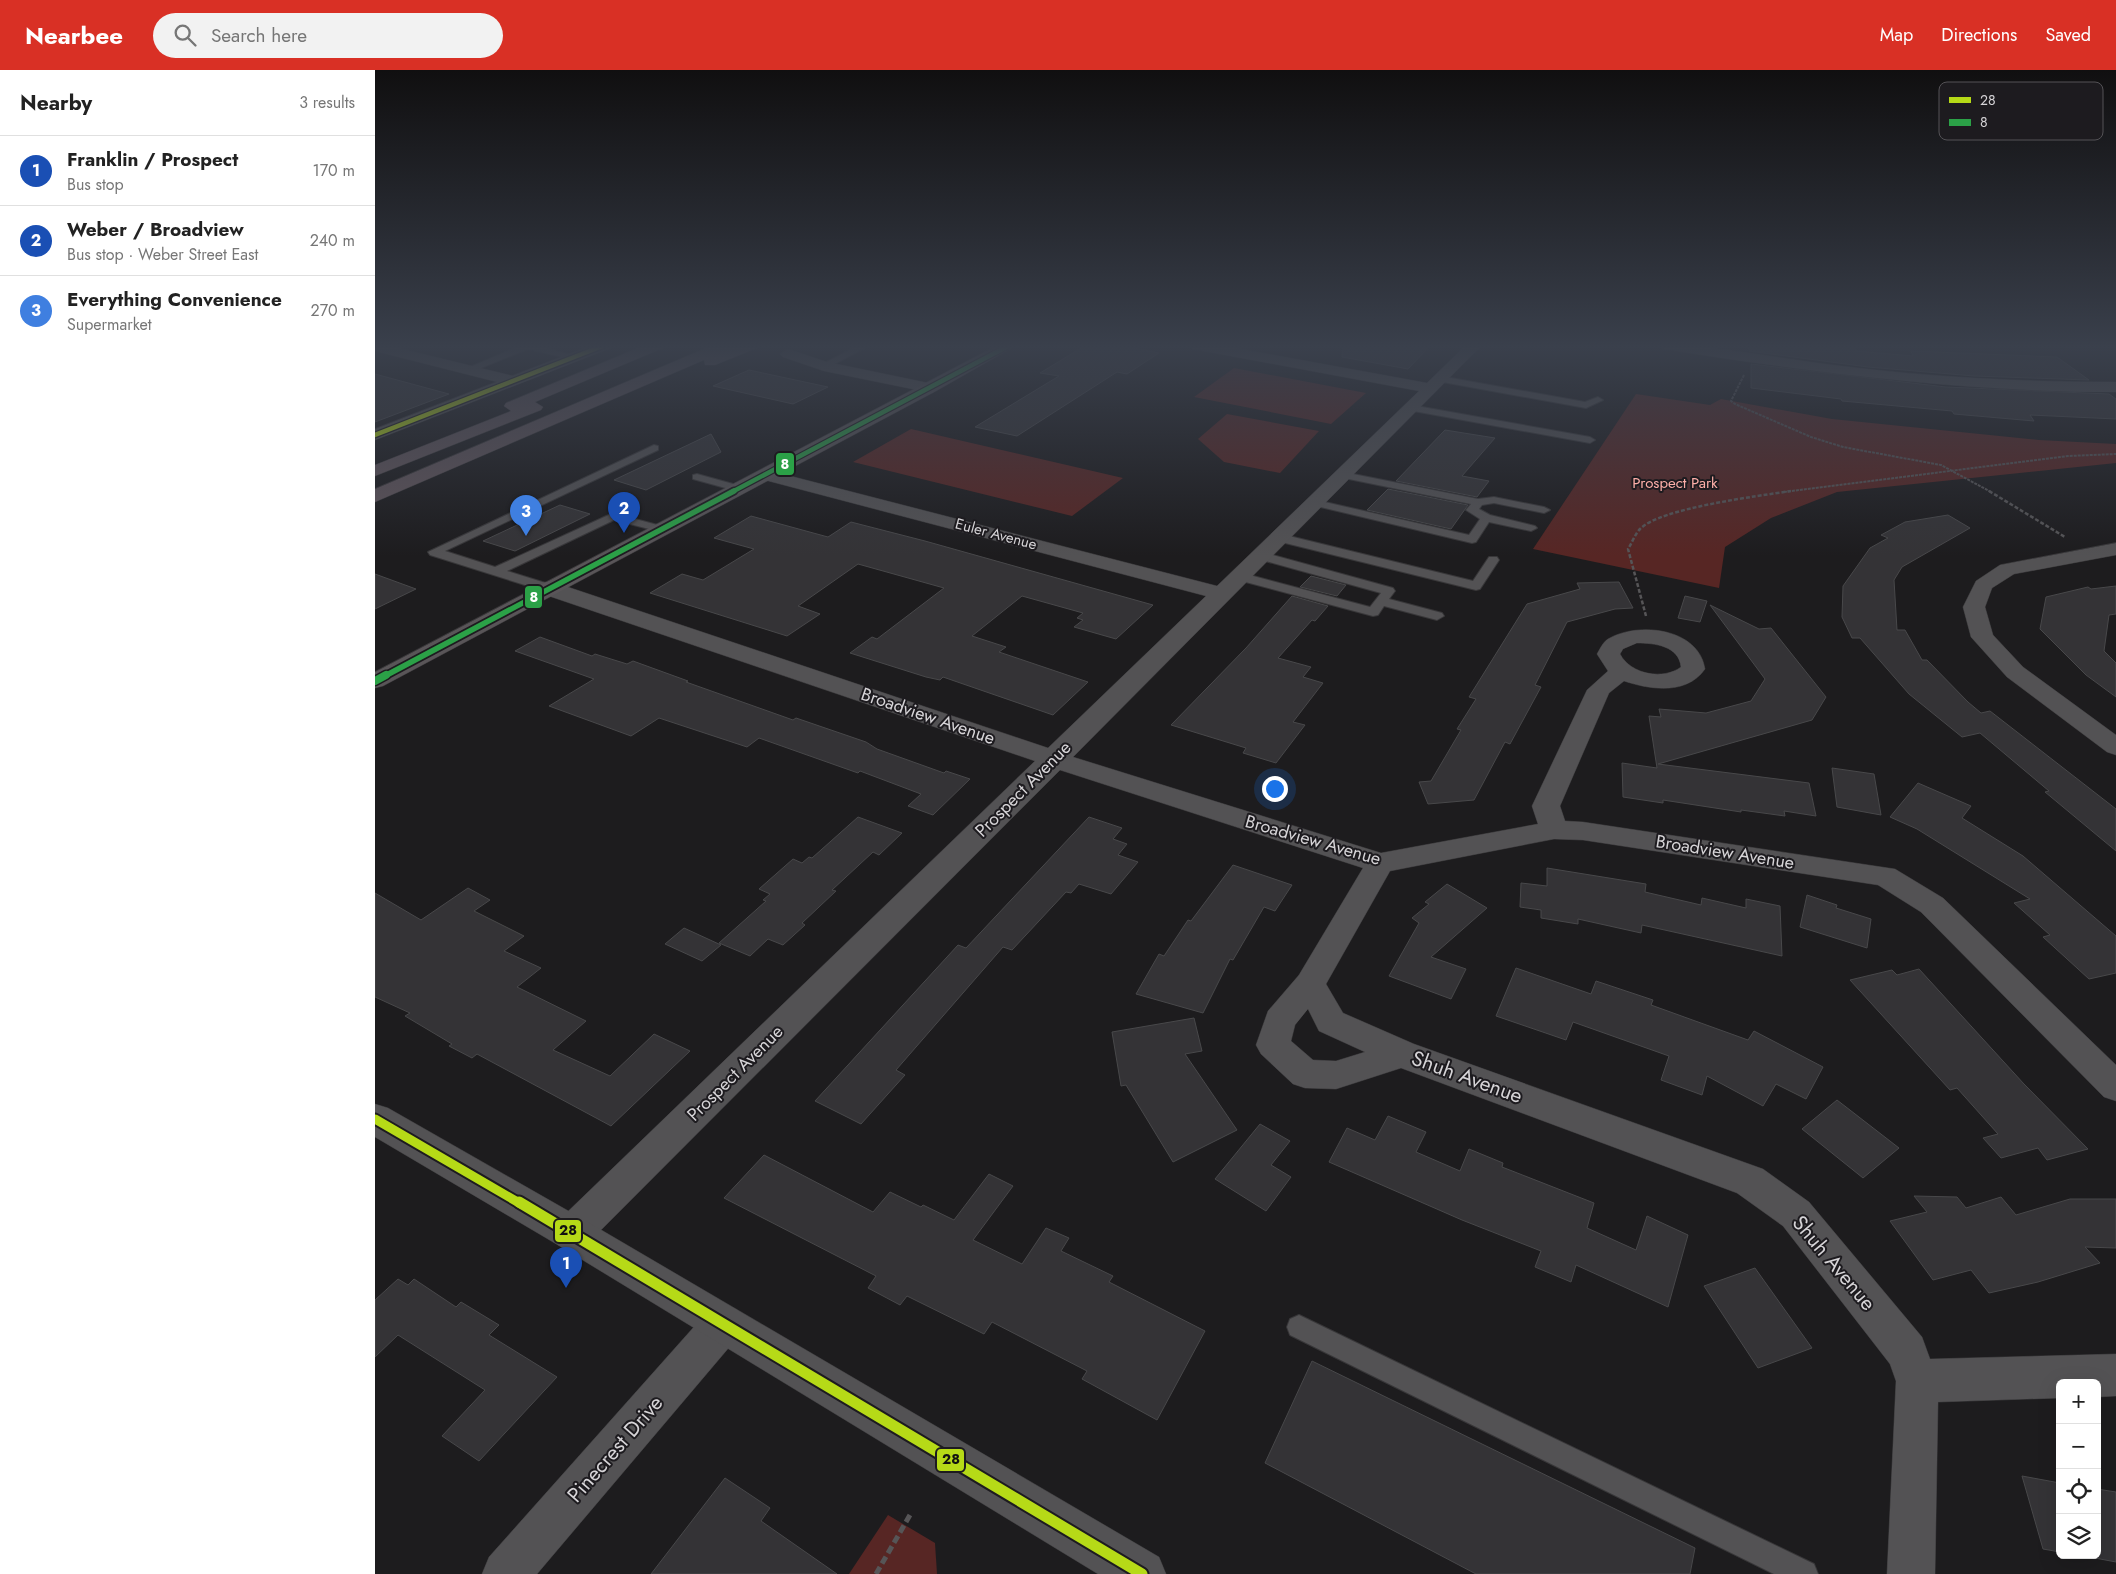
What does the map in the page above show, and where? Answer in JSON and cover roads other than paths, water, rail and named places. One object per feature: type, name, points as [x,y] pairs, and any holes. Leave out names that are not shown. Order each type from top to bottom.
[{"type":"highway","points":[[375,463],[490,415]]},
{"type":"highway","points":[[375,471],[512,415]]},
{"type":"highway","points":[[375,496],[471,456],[561,415]]},
{"type":"highway","points":[[471,456],[579,415]]},
{"type":"main road","points":[[375,680],[547,588],[880,415]]},
{"type":"street","points":[[375,435],[427,415]]},
{"type":"street","name":"Prospect Avenue","points":[[572,1234],[1054,759],[1233,586],[1404,415]]},
{"type":"street","name":"Euler Avenue","points":[[767,474],[1233,586]]},
{"type":"street","points":[[2116,549],[2064,557],[2007,569],[1983,585],[1974,607],[1982,637],[2015,672],[2116,747]]},
{"type":"street","name":"Broadview Avenue","points":[[547,588],[1054,759],[1380,863],[1553,830],[1583,831],[1885,876],[1932,904],[2116,1087]]},
{"type":"street","points":[[1553,830],[1546,806],[1599,690],[1622,671]]},
{"type":"street","name":"Shuh Avenue","points":[[1380,863],[1310,984],[1280,1020],[1273,1045],[1305,1074],[1336,1075],[1402,1054]]},
{"type":"street","name":"Shuh Avenue","points":[[1310,984],[1331,1022],[1402,1054],[1750,1181],[1796,1214],[1907,1352],[1917,1381],[1911,1574]]},
{"type":"street","points":[[375,1119],[572,1234],[1142,1574]]},
{"type":"street","name":"Pinecrest Drive","points":[[507,1574],[723,1324]]},
{"type":"street","points":[[1917,1381],[2116,1375]]},
{"type":"lane","points":[[1451,415],[1590,440]]},
{"type":"lane","points":[[547,588],[434,552],[654,448]]},
{"type":"lane","points":[[697,478],[739,489]]},
{"type":"lane","points":[[1340,478],[1475,506],[1494,500],[1544,510]]},
{"type":"lane","points":[[1316,503],[1472,539],[1486,518]]},
{"type":"lane","points":[[1475,506],[1486,518],[1531,528]]},
{"type":"lane","points":[[497,571],[613,516],[661,529]]},
{"type":"lane","points":[[1281,538],[1476,586],[1493,560]]},
{"type":"lane","points":[[1233,586],[1373,612],[1389,591],[1262,556]]},
{"type":"lane","points":[[1382,601],[1437,616]]},
{"type":"lane","points":[[1299,1327],[1804,1574]]},
{"type":"place","name":"Weber / Broadview","points":[[624,533]]},
{"type":"place","name":"Everything Convenience","points":[[526,536]]},
{"type":"place","name":"Franklin / Prospect","points":[[566,1288]]},
{"type":"park label","name":"Prospect Park","points":[[1675,483]]}]
